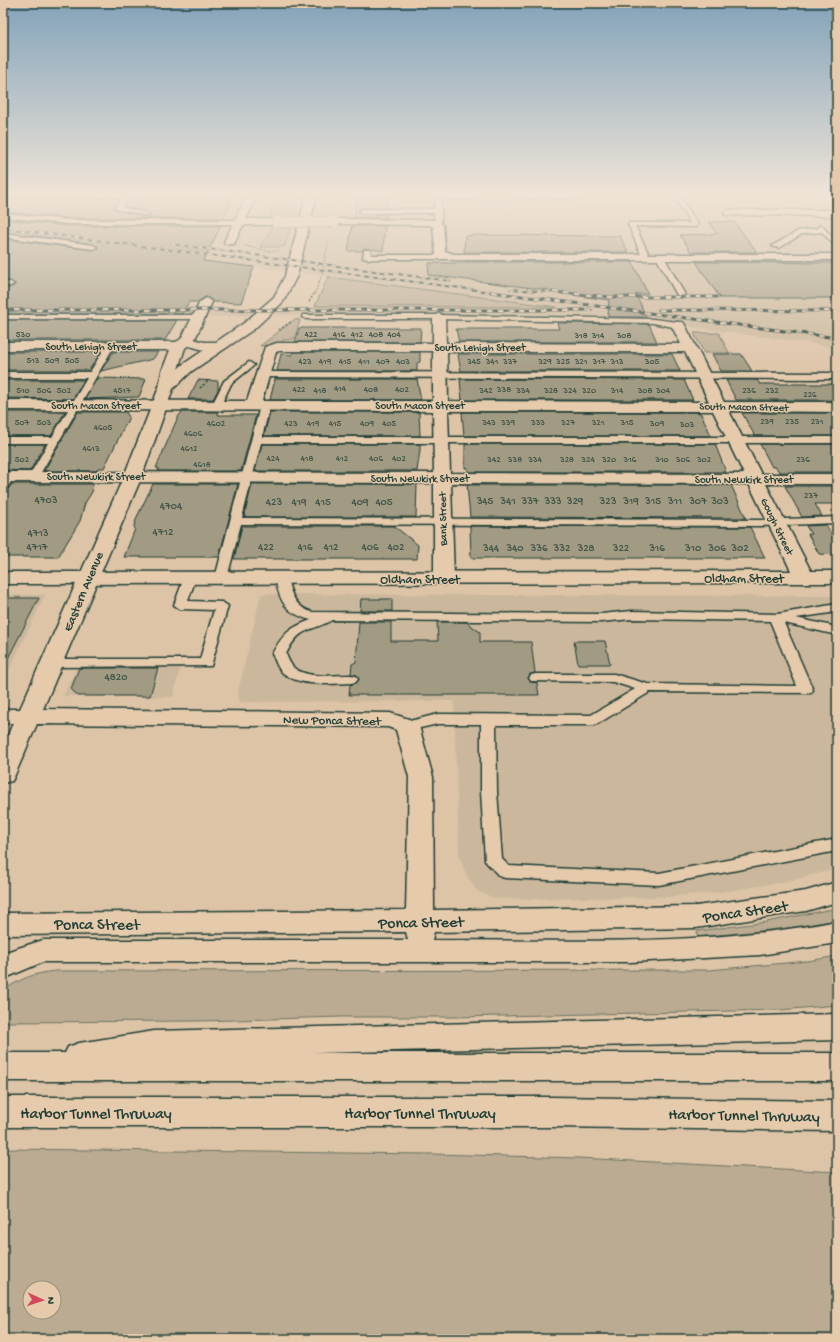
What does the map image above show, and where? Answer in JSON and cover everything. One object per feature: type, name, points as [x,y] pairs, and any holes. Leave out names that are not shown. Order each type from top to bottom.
[{"type":"main road","points":[[166,387],[187,368],[266,312],[279,299],[286,288],[295,256]]},
{"type":"main road","points":[[449,256],[454,257],[837,257]]},
{"type":"main road","name":"Eastern Avenue","points":[[3,775],[87,578],[133,476],[160,406],[169,371],[206,302]]},
{"type":"main road","points":[[200,375],[222,357],[261,332],[290,304]]},
{"type":"main road","name":"Bank Street","points":[[439,317],[444,578]]},
{"type":"main road","name":"Gough Street","points":[[678,325],[804,577]]},
{"type":"main road","name":"South Lehigh Street","points":[[3,346],[183,344],[219,346]]},
{"type":"main road","name":"South Lehigh Street","points":[[263,375],[270,350],[277,347],[690,348]]},
{"type":"main road","points":[[260,405],[263,375]]},
{"type":"main road","points":[[160,406],[183,389]]},
{"type":"main road","name":"South Macon Street","points":[[3,405],[837,407]]},
{"type":"main road","name":"South Newkirk Street","points":[[5,480],[34,476],[837,479]]},
{"type":"main road","name":"Oldham Street","points":[[3,578],[837,577]]},
{"type":"main road","points":[[3,716],[29,716]]},
{"type":"main road","name":"New Ponca Street","points":[[29,716],[390,720],[407,726]]},
{"type":"main road","points":[[407,726],[421,777],[420,952]]},
{"type":"main road","name":"Ponca Street","points":[[3,924],[420,922],[696,917],[806,901],[837,892]]},
{"type":"main road","points":[[3,967],[16,960],[43,951],[631,951],[722,948],[810,938],[837,932]]},
{"type":"main road","points":[[9,1067],[154,1044],[837,1027]]},
{"type":"main road","points":[[9,1067],[837,1067]]},
{"type":"main road","name":"Harbor Tunnel Thruway","points":[[3,1112],[552,1112],[837,1116]]},
{"type":"lane","points":[[366,256],[371,257],[454,257]]},
{"type":"lane","points":[[660,257],[680,295]]},
{"type":"lane","points":[[3,317],[199,317]]},
{"type":"lane","points":[[306,317],[439,317],[653,321],[678,325]]},
{"type":"lane","points":[[34,476],[110,346]]},
{"type":"lane","points":[[217,405],[227,383],[249,365]]},
{"type":"lane","points":[[3,375],[94,375]]},
{"type":"lane","points":[[263,375],[837,376]]},
{"type":"lane","points":[[221,578],[237,522],[257,440],[260,405]]},
{"type":"lane","points":[[3,440],[56,440]]},
{"type":"lane","points":[[257,440],[837,440]]},
{"type":"lane","points":[[237,522],[776,522],[837,520]]},
{"type":"lane","points":[[51,663],[206,663],[222,606],[180,605],[190,578]]},
{"type":"lane","points":[[281,578],[286,600],[300,614],[312,616],[601,618],[632,615],[775,616],[837,608]]},
{"type":"lane","points":[[332,616],[301,628],[287,638],[279,654],[284,666],[295,674],[317,679],[351,679]]},
{"type":"lane","points":[[775,616],[837,631]]},
{"type":"lane","points":[[536,678],[614,678],[647,688],[806,690],[775,616]]},
{"type":"lane","points":[[407,726],[438,719],[594,720],[647,688]]},
{"type":"lane","points":[[488,720],[489,791],[494,861],[505,872],[659,879],[837,845]]},
{"type":"shaded area","points":[[3,256],[837,256],[837,347],[690,327],[648,319],[272,315],[178,318],[166,341],[153,341],[165,318],[3,317]],"holes":[[[254,267],[552,307],[315,306],[308,308],[165,306],[167,302],[241,303]]]},
{"type":"shaded area","points":[[328,277],[557,307],[315,306]]},
{"type":"shaded area","points":[[295,319],[300,320],[294,339],[283,340],[282,343],[260,346]]},
{"type":"shaded area","points":[[694,333],[719,333],[729,353],[704,353]]},
{"type":"shaded area","points":[[261,594],[837,596],[837,869],[784,882],[722,892],[667,897],[496,899],[477,891],[467,876],[459,856],[454,701],[239,702],[238,692]]},
{"type":"shaded area","points":[[3,595],[45,595],[3,683]]},
{"type":"shaded area","points":[[183,658],[173,697],[63,696],[81,659]]},
{"type":"shaded area","points":[[837,908],[837,920],[788,928],[698,937],[697,931],[766,922]]},
{"type":"shaded area","points":[[837,956],[837,1005],[781,1010],[455,1017],[341,1017],[200,1021],[3,1022],[3,991],[28,977],[55,971],[709,970],[808,961]]},
{"type":"shaded area","points":[[3,1149],[432,1154],[579,1158],[837,1172],[837,1339],[3,1339]]},
{"type":"building","points":[[3,256],[206,256],[203,261],[254,267],[241,303],[213,302],[205,297],[198,302],[189,302],[182,314],[3,314],[3,288],[10,288],[15,285],[11,281],[3,280]]},
{"type":"building","points":[[632,262],[648,294],[636,294],[646,317],[608,317],[609,300],[549,292],[549,290],[428,275],[429,263]]},
{"type":"building","points":[[696,262],[837,263],[837,298],[720,298]]},
{"type":"building","points":[[3,320],[177,320],[165,340],[3,340]]},
{"type":"building","points":[[557,323],[649,324],[657,342],[459,342],[456,329],[559,329]]},
{"type":"building","points":[[299,328],[421,328],[420,342],[295,342]]},
{"type":"building","points":[[3,352],[101,352],[89,370],[3,370]]},
{"type":"building","points":[[113,352],[158,352],[153,359],[101,371]]},
{"type":"building","points":[[293,352],[420,352],[420,362],[417,363],[417,371],[277,371],[281,354],[292,355]]},
{"type":"building","points":[[672,354],[680,371],[461,371],[458,355]]},
{"type":"building","points":[[712,354],[741,354],[752,371],[721,371]]},
{"type":"building","points":[[97,378],[146,379],[139,397],[85,399]]},
{"type":"building","points":[[275,379],[417,379],[421,400],[270,400]]},
{"type":"building","points":[[3,380],[84,380],[73,399],[3,398]]},
{"type":"building","points":[[198,380],[218,381],[218,390],[213,399],[188,399]]},
{"type":"building","points":[[460,380],[684,380],[693,400],[462,400]]},
{"type":"building","points":[[726,380],[757,380],[760,384],[837,384],[837,400],[736,400]]},
{"type":"building","points":[[3,412],[65,412],[51,436],[3,436]]},
{"type":"building","points":[[78,412],[126,412],[129,417],[104,468],[98,468],[97,471],[44,471]]},
{"type":"building","points":[[182,412],[218,412],[218,415],[256,415],[241,471],[158,471],[159,468],[156,468],[178,417]]},
{"type":"building","points":[[270,412],[419,412],[420,436],[264,436]]},
{"type":"building","points":[[462,412],[697,412],[701,414],[711,436],[464,436]]},
{"type":"building","points":[[742,413],[837,413],[837,436],[755,436]]},
{"type":"building","points":[[3,444],[45,444],[30,471],[3,470]]},
{"type":"building","points":[[262,444],[420,444],[420,450],[417,471],[255,471]]},
{"type":"building","points":[[465,444],[715,444],[726,472],[468,472],[468,468],[465,468]]},
{"type":"building","points":[[760,444],[837,444],[837,472],[779,472],[776,467],[772,467]]},
{"type":"building","points":[[12,484],[93,484],[92,492],[85,503],[80,521],[58,557],[3,557],[3,490],[8,489]]},
{"type":"building","points":[[153,484],[238,484],[219,557],[124,557],[135,529],[134,526],[137,517]]},
{"type":"building","points":[[252,484],[417,484],[416,517],[244,517]]},
{"type":"building","points":[[467,485],[731,485],[746,518],[470,517]]},
{"type":"building","points":[[785,486],[837,486],[837,504],[815,504],[822,516],[802,517]]},
{"type":"building","points":[[826,525],[837,544],[837,555],[819,554],[808,534],[811,534],[806,526]]},
{"type":"building","points":[[242,526],[394,526],[418,545],[417,559],[234,559]]},
{"type":"building","points":[[470,526],[750,527],[765,558],[471,558]]},
{"type":"building","points":[[3,598],[39,598],[3,668]]},
{"type":"building","points":[[361,599],[392,599],[392,611],[360,611]]},
{"type":"building","points":[[359,622],[391,622],[391,641],[438,641],[437,622],[466,622],[480,632],[480,642],[531,642],[535,673],[530,674],[528,679],[531,682],[537,683],[539,695],[349,695],[350,685],[359,680],[357,675],[351,674],[352,664],[356,662]]},
{"type":"building","points":[[574,641],[605,641],[610,664],[578,664]]},
{"type":"building","points":[[79,668],[158,668],[150,696],[78,696],[71,689]]},
{"type":"railway","points":[[214,256],[499,293]]},
{"type":"railway","points":[[259,256],[450,281]]},
{"type":"railway","points":[[510,289],[562,293]]},
{"type":"railway","points":[[491,292],[837,338]]},
{"type":"railway","points":[[553,292],[562,293]]},
{"type":"railway","points":[[562,293],[611,297],[719,297]]},
{"type":"railway","points":[[3,310],[591,310]]},
{"type":"railway","points":[[659,310],[837,311]]}]
